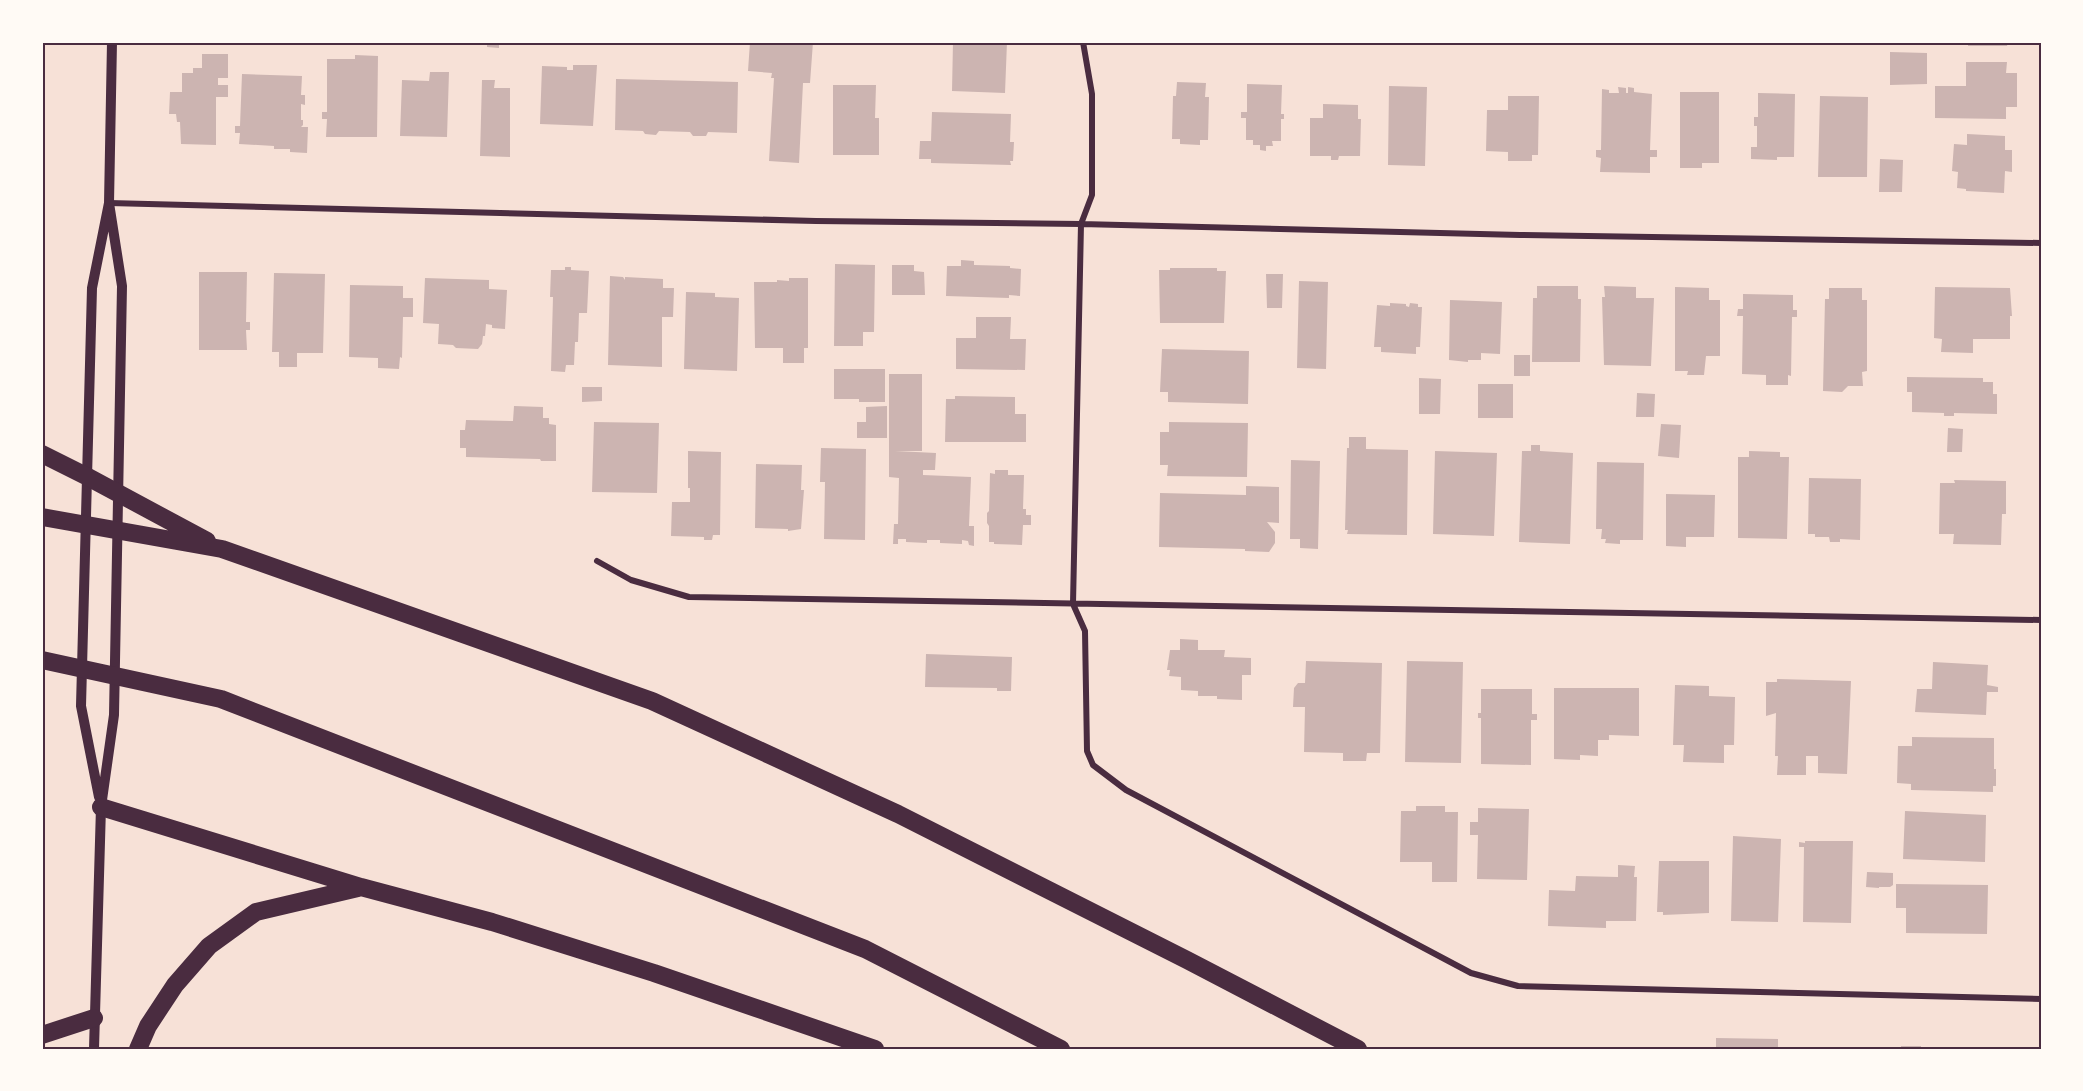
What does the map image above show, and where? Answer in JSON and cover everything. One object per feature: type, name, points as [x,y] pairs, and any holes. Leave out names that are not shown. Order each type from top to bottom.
[{"type":"highway","points":[[42,454],[222,549],[652,701],[898,814],[1358,1049]]},
{"type":"highway","points":[[42,517],[222,549]]},
{"type":"highway","points":[[42,660],[221,699],[865,949],[1061,1049]]},
{"type":"highway","points":[[101,807],[361,887],[492,922],[654,973],[874,1049]]},
{"type":"highway","points":[[138,1049],[148,1026],[174,985],[209,946],[247,918],[256,912],[276,906],[361,887]]},
{"type":"highway","points":[[42,1035],[94,1018]]},
{"type":"street","points":[[94,1049],[101,807],[114,715],[119,454],[122,286],[109,203],[112,42]]},
{"type":"street","points":[[1083,42],[1092,94],[1092,195],[1081,224],[1073,604],[1085,631],[1087,751],[1093,765],[1126,790],[1471,973],[1518,986],[2041,999]]},
{"type":"street","points":[[109,203],[816,221],[2041,243]]},
{"type":"street","points":[[101,807],[81,706],[92,288],[109,203]]},
{"type":"street","points":[[597,561],[631,580],[689,597],[2041,620]]},
{"type":"building","points":[[487,42],[499,42],[499,48],[487,47]]},
{"type":"building","points":[[750,42],[813,42],[810,83],[803,83],[799,163],[769,161],[774,78],[771,78],[772,73],[748,71]]},
{"type":"building","points":[[953,42],[1007,42],[1005,93],[952,91]]},
{"type":"building","points":[[1968,42],[2008,42],[2007,46],[1968,46]]},
{"type":"building","points":[[1890,52],[1927,53],[1927,84],[1890,85]]},
{"type":"building","points":[[202,54],[228,54],[228,78],[218,78],[218,85],[228,85],[228,97],[216,97],[216,145],[181,144],[180,122],[177,122],[176,114],[169,114],[170,92],[182,92],[182,73],[193,73],[193,68],[202,68]]},
{"type":"building","points":[[355,55],[378,56],[377,137],[326,137],[327,119],[322,119],[322,112],[327,112],[327,59],[355,59]]},
{"type":"building","points":[[1966,62],[2007,62],[2006,73],[2017,73],[2017,107],[2006,107],[2006,119],[1935,118],[1935,86],[1966,86]]},
{"type":"building","points":[[573,65],[597,65],[593,126],[540,124],[542,66],[567,67],[567,70],[573,70]]},
{"type":"building","points":[[430,72],[449,72],[447,137],[400,136],[402,80],[429,81]]},
{"type":"building","points":[[242,74],[302,76],[301,95],[305,95],[305,105],[301,104],[303,125],[301,127],[308,127],[307,153],[290,152],[290,149],[274,149],[274,146],[239,144],[240,133],[235,133],[235,126],[240,126]]},
{"type":"building","points":[[616,79],[738,82],[737,133],[708,132],[706,136],[693,136],[690,132],[659,131],[656,135],[645,134],[643,131],[615,130]]},
{"type":"building","points":[[482,80],[495,80],[494,88],[510,88],[510,157],[480,156]]},
{"type":"building","points":[[1177,82],[1206,83],[1205,97],[1209,97],[1208,140],[1200,140],[1200,145],[1180,144],[1180,139],[1172,139],[1173,96],[1176,96]]},
{"type":"building","points":[[1247,84],[1282,85],[1281,114],[1284,114],[1284,119],[1281,119],[1281,141],[1272,141],[1273,146],[1266,146],[1266,151],[1260,150],[1260,145],[1253,145],[1253,140],[1246,140],[1246,118],[1241,118],[1241,112],[1247,112]]},
{"type":"building","points":[[833,85],[876,85],[875,118],[879,118],[879,155],[833,155]]},
{"type":"building","points":[[1389,86],[1427,87],[1425,166],[1388,165]]},
{"type":"building","points":[[1618,87],[1626,88],[1626,93],[1628,93],[1628,87],[1634,88],[1634,92],[1652,94],[1650,150],[1657,150],[1657,157],[1650,157],[1650,173],[1600,172],[1601,158],[1596,157],[1596,150],[1601,150],[1602,89],[1609,90],[1609,93],[1619,93]]},
{"type":"building","points":[[1680,92],[1719,92],[1719,163],[1702,163],[1702,168],[1680,168]]},
{"type":"building","points":[[1758,93],[1795,94],[1794,157],[1777,157],[1777,160],[1751,159],[1751,147],[1757,147],[1757,126],[1754,126],[1754,117],[1758,117]]},
{"type":"building","points":[[1508,96],[1539,96],[1538,155],[1532,155],[1532,161],[1508,161],[1508,152],[1486,151],[1487,110],[1508,110]]},
{"type":"building","points":[[1820,96],[1868,97],[1867,177],[1818,177]]},
{"type":"building","points":[[1323,104],[1358,105],[1358,119],[1361,119],[1360,156],[1339,156],[1338,160],[1331,160],[1331,156],[1310,156],[1310,118],[1323,118]]},
{"type":"building","points":[[932,112],[1011,114],[1010,142],[1014,142],[1011,165],[931,163],[931,159],[919,159],[920,141],[931,141]]},
{"type":"building","points":[[1967,134],[2005,136],[2005,150],[2012,150],[2012,172],[2005,171],[2004,193],[1966,191],[1966,189],[1957,188],[1958,172],[1952,171],[1954,144],[1967,145]]},
{"type":"building","points":[[1880,159],[1903,160],[1902,192],[1879,192]]},
{"type":"building","points":[[961,260],[974,261],[974,265],[1010,266],[1010,268],[1021,269],[1020,296],[1009,295],[1009,298],[946,296],[947,266],[961,266]]},
{"type":"building","points":[[835,264],[875,265],[874,332],[863,332],[863,346],[834,346]]},
{"type":"building","points":[[892,265],[914,265],[914,271],[924,272],[925,295],[892,295]]},
{"type":"building","points":[[565,267],[571,267],[571,270],[589,271],[587,313],[579,313],[574,365],[566,365],[565,372],[551,371],[553,297],[550,297],[551,270],[565,270]]},
{"type":"building","points":[[1170,268],[1217,268],[1217,271],[1226,271],[1224,323],[1160,323],[1159,270],[1170,270]]},
{"type":"building","points":[[199,272],[247,272],[246,322],[250,322],[250,330],[246,330],[247,350],[199,350]]},
{"type":"building","points":[[274,273],[325,274],[323,353],[297,353],[297,367],[279,367],[279,352],[272,352]]},
{"type":"building","points":[[1266,274],[1283,274],[1282,308],[1267,308]]},
{"type":"building","points":[[610,276],[623,277],[625,280],[625,277],[663,279],[663,288],[674,288],[673,317],[662,317],[662,367],[608,365]]},
{"type":"building","points":[[425,278],[489,280],[489,289],[507,290],[505,329],[492,328],[492,325],[486,324],[485,336],[478,349],[438,344],[439,324],[423,323]]},
{"type":"building","points":[[789,278],[808,278],[808,348],[804,348],[804,363],[783,363],[783,348],[755,348],[754,282],[789,281]]},
{"type":"building","points":[[1299,281],[1328,282],[1326,369],[1297,368]]},
{"type":"building","points":[[350,285],[403,286],[403,298],[413,298],[413,317],[403,317],[402,358],[400,357],[399,369],[378,368],[378,358],[349,357]]},
{"type":"building","points":[[1537,286],[1578,286],[1578,299],[1581,299],[1580,362],[1532,362],[1533,298],[1537,298]]},
{"type":"building","points":[[1604,286],[1636,287],[1636,298],[1654,298],[1651,366],[1604,365],[1602,297],[1605,297]]},
{"type":"building","points":[[1675,287],[1709,288],[1709,300],[1720,300],[1720,356],[1706,356],[1704,375],[1687,375],[1688,371],[1675,371]]},
{"type":"building","points":[[1935,287],[2010,288],[2012,316],[2010,316],[2010,339],[1973,339],[1973,353],[1941,352],[1942,339],[1934,338]]},
{"type":"building","points":[[1829,288],[1862,288],[1862,300],[1867,300],[1867,371],[1862,372],[1863,386],[1848,386],[1842,392],[1823,391],[1825,299],[1829,299]]},
{"type":"building","points":[[686,292],[715,293],[715,297],[739,298],[737,371],[684,369]]},
{"type":"building","points":[[1743,294],[1793,295],[1793,310],[1797,310],[1797,317],[1792,317],[1791,376],[1788,375],[1788,385],[1766,385],[1766,375],[1742,374],[1743,316],[1737,316],[1738,309],[1743,309]]},
{"type":"building","points":[[1450,300],[1502,302],[1500,354],[1481,353],[1481,360],[1468,360],[1468,362],[1449,360]]},
{"type":"building","points":[[1390,303],[1406,304],[1409,307],[1410,303],[1418,304],[1418,307],[1422,307],[1420,347],[1416,347],[1416,354],[1381,352],[1381,347],[1374,347],[1377,305],[1390,306]]},
{"type":"building","points":[[976,317],[1011,317],[1010,339],[1026,339],[1025,370],[956,369],[956,338],[976,338]]},
{"type":"building","points":[[1162,349],[1249,351],[1248,404],[1168,402],[1168,392],[1160,392]]},
{"type":"building","points":[[1514,355],[1530,355],[1530,376],[1514,376]]},
{"type":"building","points":[[834,369],[885,369],[885,402],[834,399]]},
{"type":"building","points":[[889,374],[922,374],[922,451],[895,451],[936,453],[935,470],[923,470],[923,475],[971,477],[969,526],[974,526],[974,546],[962,540],[962,544],[940,543],[940,540],[927,540],[927,543],[906,542],[906,539],[898,539],[898,544],[893,544],[894,524],[898,524],[899,478],[889,477]]},
{"type":"building","points":[[1907,377],[1983,378],[1983,382],[1993,382],[1993,394],[1997,394],[1997,414],[1954,413],[1954,416],[1944,416],[1944,413],[1912,412],[1912,392],[1907,392]]},
{"type":"building","points":[[1419,378],[1441,379],[1440,414],[1419,414]]},
{"type":"building","points":[[1478,384],[1513,384],[1513,418],[1478,418]]},
{"type":"building","points":[[582,387],[602,387],[602,401],[582,402]]},
{"type":"building","points":[[1637,393],[1655,394],[1654,417],[1636,417]]},
{"type":"building","points":[[955,396],[1015,397],[1015,414],[1026,414],[1026,442],[945,442],[946,399],[955,399]]},
{"type":"building","points":[[514,406],[543,407],[543,418],[549,418],[549,424],[556,425],[556,461],[466,457],[466,448],[460,448],[460,430],[465,430],[466,420],[513,421]]},
{"type":"building","points":[[887,406],[887,438],[857,438],[857,422],[866,422],[866,407]]},
{"type":"building","points":[[594,422],[659,423],[657,493],[592,492]]},
{"type":"building","points":[[1169,422],[1248,423],[1247,477],[1167,476],[1168,465],[1160,465],[1160,432],[1169,432]]},
{"type":"building","points":[[1661,424],[1681,425],[1679,458],[1658,456]]},
{"type":"building","points":[[1948,428],[1963,429],[1962,452],[1947,452]]},
{"type":"building","points":[[1349,437],[1366,437],[1366,449],[1408,450],[1407,535],[1347,534],[1348,530],[1345,530]]},
{"type":"building","points":[[1531,445],[1540,445],[1540,451],[1573,453],[1570,544],[1519,542],[1522,451],[1531,451]]},
{"type":"building","points":[[821,448],[866,449],[865,540],[824,539],[825,482],[820,482]]},
{"type":"building","points":[[688,451],[721,452],[720,535],[713,535],[712,540],[704,540],[704,537],[671,536],[672,502],[690,502]]},
{"type":"building","points":[[1435,451],[1497,453],[1494,536],[1433,534]]},
{"type":"building","points":[[1749,451],[1780,452],[1780,457],[1789,457],[1787,539],[1738,538],[1738,457],[1749,457]]},
{"type":"building","points":[[1291,460],[1320,461],[1318,549],[1300,548],[1300,539],[1290,539]]},
{"type":"building","points":[[1597,462],[1644,463],[1643,540],[1620,540],[1620,544],[1605,543],[1606,539],[1601,539],[1602,529],[1596,529]]},
{"type":"building","points":[[756,464],[802,465],[801,490],[804,490],[801,529],[788,531],[788,529],[755,528]]},
{"type":"building","points":[[995,470],[1008,470],[1008,475],[1024,475],[1023,509],[1026,509],[1026,515],[1031,515],[1031,525],[1023,525],[1022,545],[989,542],[987,513],[989,511],[990,473],[995,474]]},
{"type":"building","points":[[1809,478],[1861,479],[1860,540],[1840,539],[1840,542],[1830,542],[1829,537],[1815,537],[1815,534],[1808,534]]},
{"type":"building","points":[[1954,480],[2006,481],[2006,514],[2002,514],[2001,545],[1953,544],[1954,534],[1939,534],[1940,483],[1955,483]]},
{"type":"building","points":[[1246,486],[1279,487],[1279,523],[1267,522],[1275,532],[1275,543],[1269,552],[1245,551],[1245,549],[1159,547],[1160,493],[1246,495]]},
{"type":"building","points":[[1666,494],[1715,495],[1714,537],[1686,537],[1686,547],[1666,546]]},
{"type":"building","points":[[1180,639],[1198,640],[1198,650],[1225,650],[1224,657],[1251,658],[1251,675],[1242,675],[1242,700],[1198,696],[1198,691],[1181,690],[1181,677],[1169,676],[1170,670],[1167,670],[1170,650],[1180,650]]},
{"type":"building","points":[[926,654],[1012,657],[1011,691],[997,691],[997,688],[925,687]]},
{"type":"building","points":[[1306,661],[1382,663],[1380,753],[1367,753],[1366,761],[1343,761],[1343,753],[1304,752],[1305,707],[1293,707],[1294,688],[1298,683],[1305,683]]},
{"type":"building","points":[[1407,661],[1463,662],[1461,763],[1405,762]]},
{"type":"building","points":[[1933,662],[1988,665],[1987,685],[1998,687],[1998,692],[1987,692],[1986,715],[1915,712],[1917,689],[1932,689]]},
{"type":"building","points":[[1777,679],[1851,681],[1847,774],[1818,773],[1818,756],[1806,756],[1806,775],[1777,775],[1776,713],[1766,716],[1766,682],[1777,682]]},
{"type":"building","points":[[1675,685],[1709,686],[1709,696],[1735,697],[1734,745],[1724,745],[1724,763],[1683,762],[1684,745],[1673,745]]},
{"type":"building","points":[[1554,688],[1639,688],[1639,736],[1609,735],[1609,740],[1598,740],[1598,756],[1580,755],[1580,760],[1554,759]]},
{"type":"building","points":[[1481,689],[1532,689],[1532,714],[1537,714],[1537,720],[1531,720],[1531,765],[1481,764],[1481,718],[1478,718],[1478,713],[1481,713]]},
{"type":"building","points":[[1912,737],[1994,738],[1996,786],[1993,786],[1993,792],[1911,790],[1911,784],[1897,783],[1898,746],[1912,746]]},
{"type":"building","points":[[1416,806],[1445,806],[1445,812],[1458,812],[1457,882],[1432,882],[1432,862],[1400,862],[1401,811],[1416,811]]},
{"type":"building","points":[[1478,808],[1529,809],[1527,880],[1477,879],[1478,835],[1470,835],[1470,822],[1478,822]]},
{"type":"building","points":[[1905,811],[1986,815],[1985,862],[1903,859]]},
{"type":"building","points":[[1733,836],[1781,839],[1778,922],[1731,921]]},
{"type":"building","points":[[1805,841],[1853,841],[1851,923],[1803,922],[1804,847],[1799,847],[1799,842],[1805,843]]},
{"type":"building","points":[[1659,861],[1709,861],[1709,913],[1663,915],[1663,912],[1657,912]]},
{"type":"building","points":[[1618,865],[1635,866],[1636,921],[1606,921],[1606,928],[1548,926],[1549,890],[1575,891],[1576,876],[1618,877]]},
{"type":"building","points":[[1867,872],[1893,873],[1893,885],[1879,888],[1866,887]]},
{"type":"building","points":[[1896,884],[1988,885],[1987,934],[1906,933],[1906,908],[1896,908]]},
{"type":"building","points":[[1716,1038],[1778,1039],[1778,1049],[1716,1049]]},
{"type":"building","points":[[1901,1046],[1921,1046],[1921,1049],[1901,1049]]},
{"type":"building","points":[[1802,1047],[1818,1047],[1818,1049],[1802,1049]]}]
